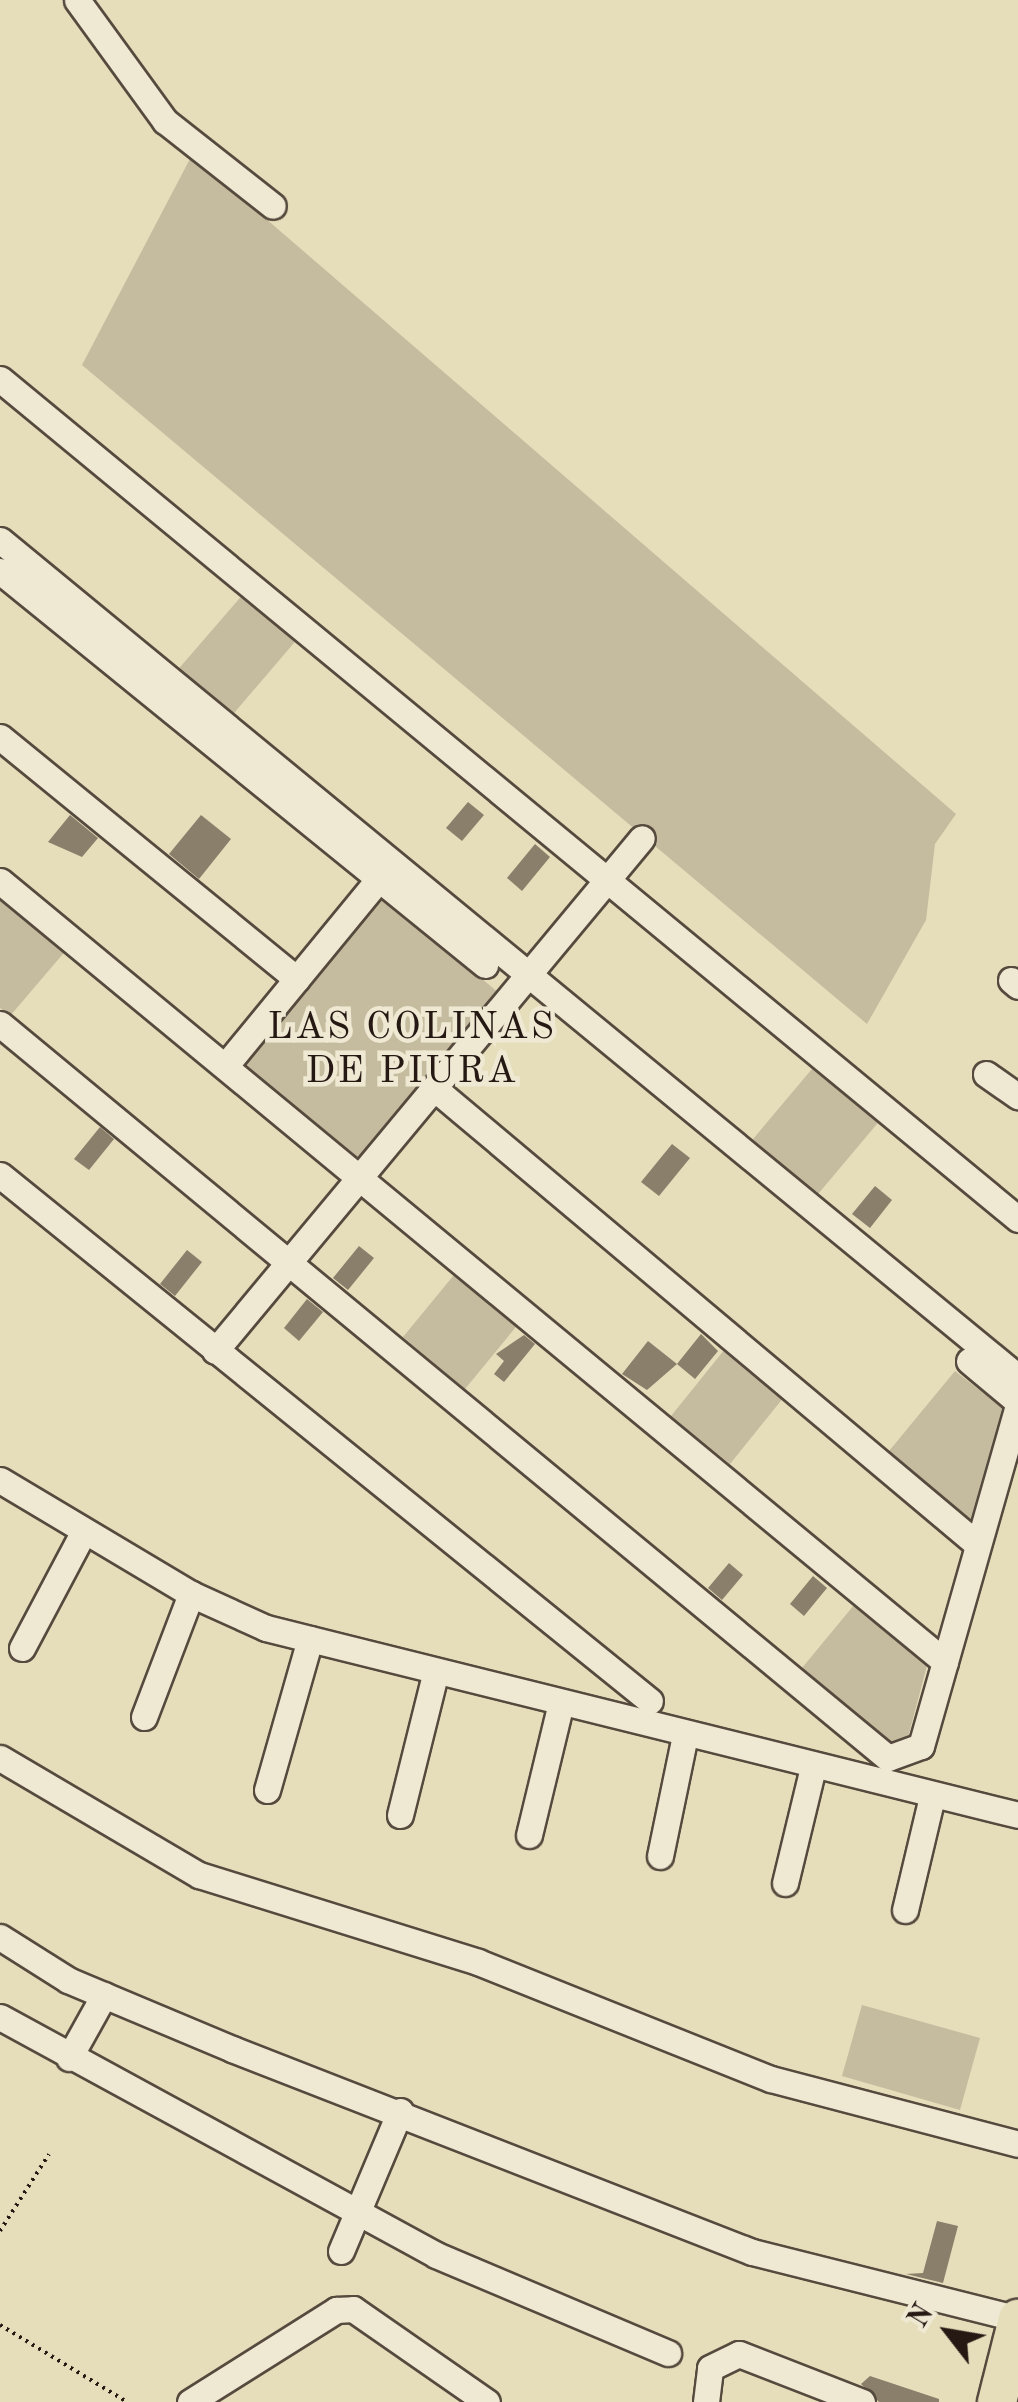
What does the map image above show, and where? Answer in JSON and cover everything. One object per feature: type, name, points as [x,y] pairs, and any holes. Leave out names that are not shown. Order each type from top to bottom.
[{"type":"highway","points":[[997,2402],[1018,2319]]},
{"type":"street","points":[[76,0],[165,120],[273,206]]},
{"type":"street","points":[[0,379],[1018,1219]]},
{"type":"street","points":[[0,540],[1018,1404],[921,1746],[906,1758],[882,1754],[0,1024]]},
{"type":"street","points":[[0,571],[379,879],[521,984],[1018,1377]]},
{"type":"street","points":[[0,738],[297,979]]},
{"type":"street","points":[[215,1351],[642,838]]},
{"type":"street","points":[[226,1065],[379,879]]},
{"type":"street","points":[[0,881],[944,1662]]},
{"type":"street","points":[[986,1074],[1018,1096]]},
{"type":"street","points":[[434,1088],[978,1545]]},
{"type":"street","points":[[0,1175],[650,1701]]},
{"type":"street","points":[[0,1480],[191,1594],[310,1638],[932,1797],[1018,1815]]},
{"type":"street","points":[[22,1648],[84,1531]]},
{"type":"street","points":[[144,1717],[191,1594]]},
{"type":"street","points":[[267,1790],[310,1638]]},
{"type":"street","points":[[400,1815],[436,1671]]},
{"type":"street","points":[[529,1834],[560,1703]]},
{"type":"street","points":[[660,1856],[685,1735]]},
{"type":"street","points":[[0,1758],[199,1875],[478,1962],[771,2079],[1018,2144]]},
{"type":"street","points":[[784,1883],[813,1767]]},
{"type":"street","points":[[905,1910],[932,1797]]},
{"type":"street","points":[[0,1937],[104,1995],[752,2252],[1018,2319]]},
{"type":"street","points":[[69,2058],[104,1995]]},
{"type":"street","points":[[0,2017],[69,2058],[358,2212],[668,2353]]},
{"type":"street","points":[[341,2251],[400,2111]]},
{"type":"street","points":[[190,2402],[336,2310],[352,2309],[487,2402]]},
{"type":"street","points":[[706,2402],[710,2368],[739,2354],[862,2402]]},
{"type":"path","points":[[0,2231],[50,2154]]},
{"type":"path","points":[[0,2325],[127,2402]]},
{"type":"shaded area","points":[[192,155],[956,814],[935,844],[926,920],[867,1024],[82,365]]},
{"type":"shaded area","points":[[245,592],[299,637],[229,719],[175,673]]},
{"type":"shaded area","points":[[381,894],[500,994],[359,1163],[240,1063]]},
{"type":"shaded area","points":[[0,896],[68,948],[10,1016],[0,1008]]},
{"type":"shaded area","points":[[817,1063],[882,1118],[813,1200],[748,1145]]},
{"type":"shaded area","points":[[458,1270],[520,1322],[465,1389],[403,1337]]},
{"type":"shaded area","points":[[725,1349],[784,1397],[730,1464],[671,1416]]},
{"type":"shaded area","points":[[955,1371],[1009,1413],[974,1525],[889,1451]]},
{"type":"shaded area","points":[[859,1599],[929,1658],[907,1741],[885,1746],[797,1674]]},
{"type":"shaded area","points":[[862,2005],[980,2038],[960,2110],[842,2076]]},
{"type":"building","points":[[468,802],[484,815],[462,841],[446,828]]},
{"type":"building","points":[[70,815],[98,838],[82,857],[48,842]]},
{"type":"building","points":[[201,815],[231,839],[199,879],[169,854]]},
{"type":"building","points":[[535,844],[550,857],[522,891],[507,878]]},
{"type":"building","points":[[100,1127],[114,1139],[89,1170],[74,1159]]},
{"type":"building","points":[[672,1144],[690,1158],[659,1196],[641,1182]]},
{"type":"building","points":[[875,1186],[892,1200],[870,1228],[852,1214]]},
{"type":"building","points":[[359,1246],[374,1258],[348,1290],[333,1278]]},
{"type":"building","points":[[187,1250],[202,1262],[175,1296],[160,1284]]},
{"type":"building","points":[[307,1299],[323,1312],[299,1341],[284,1328]]},
{"type":"building","points":[[701,1334],[718,1351],[695,1379],[677,1364]]},
{"type":"building","points":[[524,1335],[535,1344],[504,1382],[494,1374],[504,1361],[496,1354]]},
{"type":"building","points":[[648,1341],[677,1364],[647,1390],[622,1374]]},
{"type":"building","points":[[729,1563],[743,1575],[722,1600],[708,1588]]},
{"type":"building","points":[[813,1576],[827,1588],[804,1616],[790,1604]]},
{"type":"building","points":[[937,2221],[958,2226],[943,2283],[906,2274],[923,2273]]},
{"type":"building","points":[[870,2376],[939,2402],[879,2402],[861,2384]]},
{"type":"district","name":"LAS COLINAS DE PIURA","points":[[412,1051]]}]
